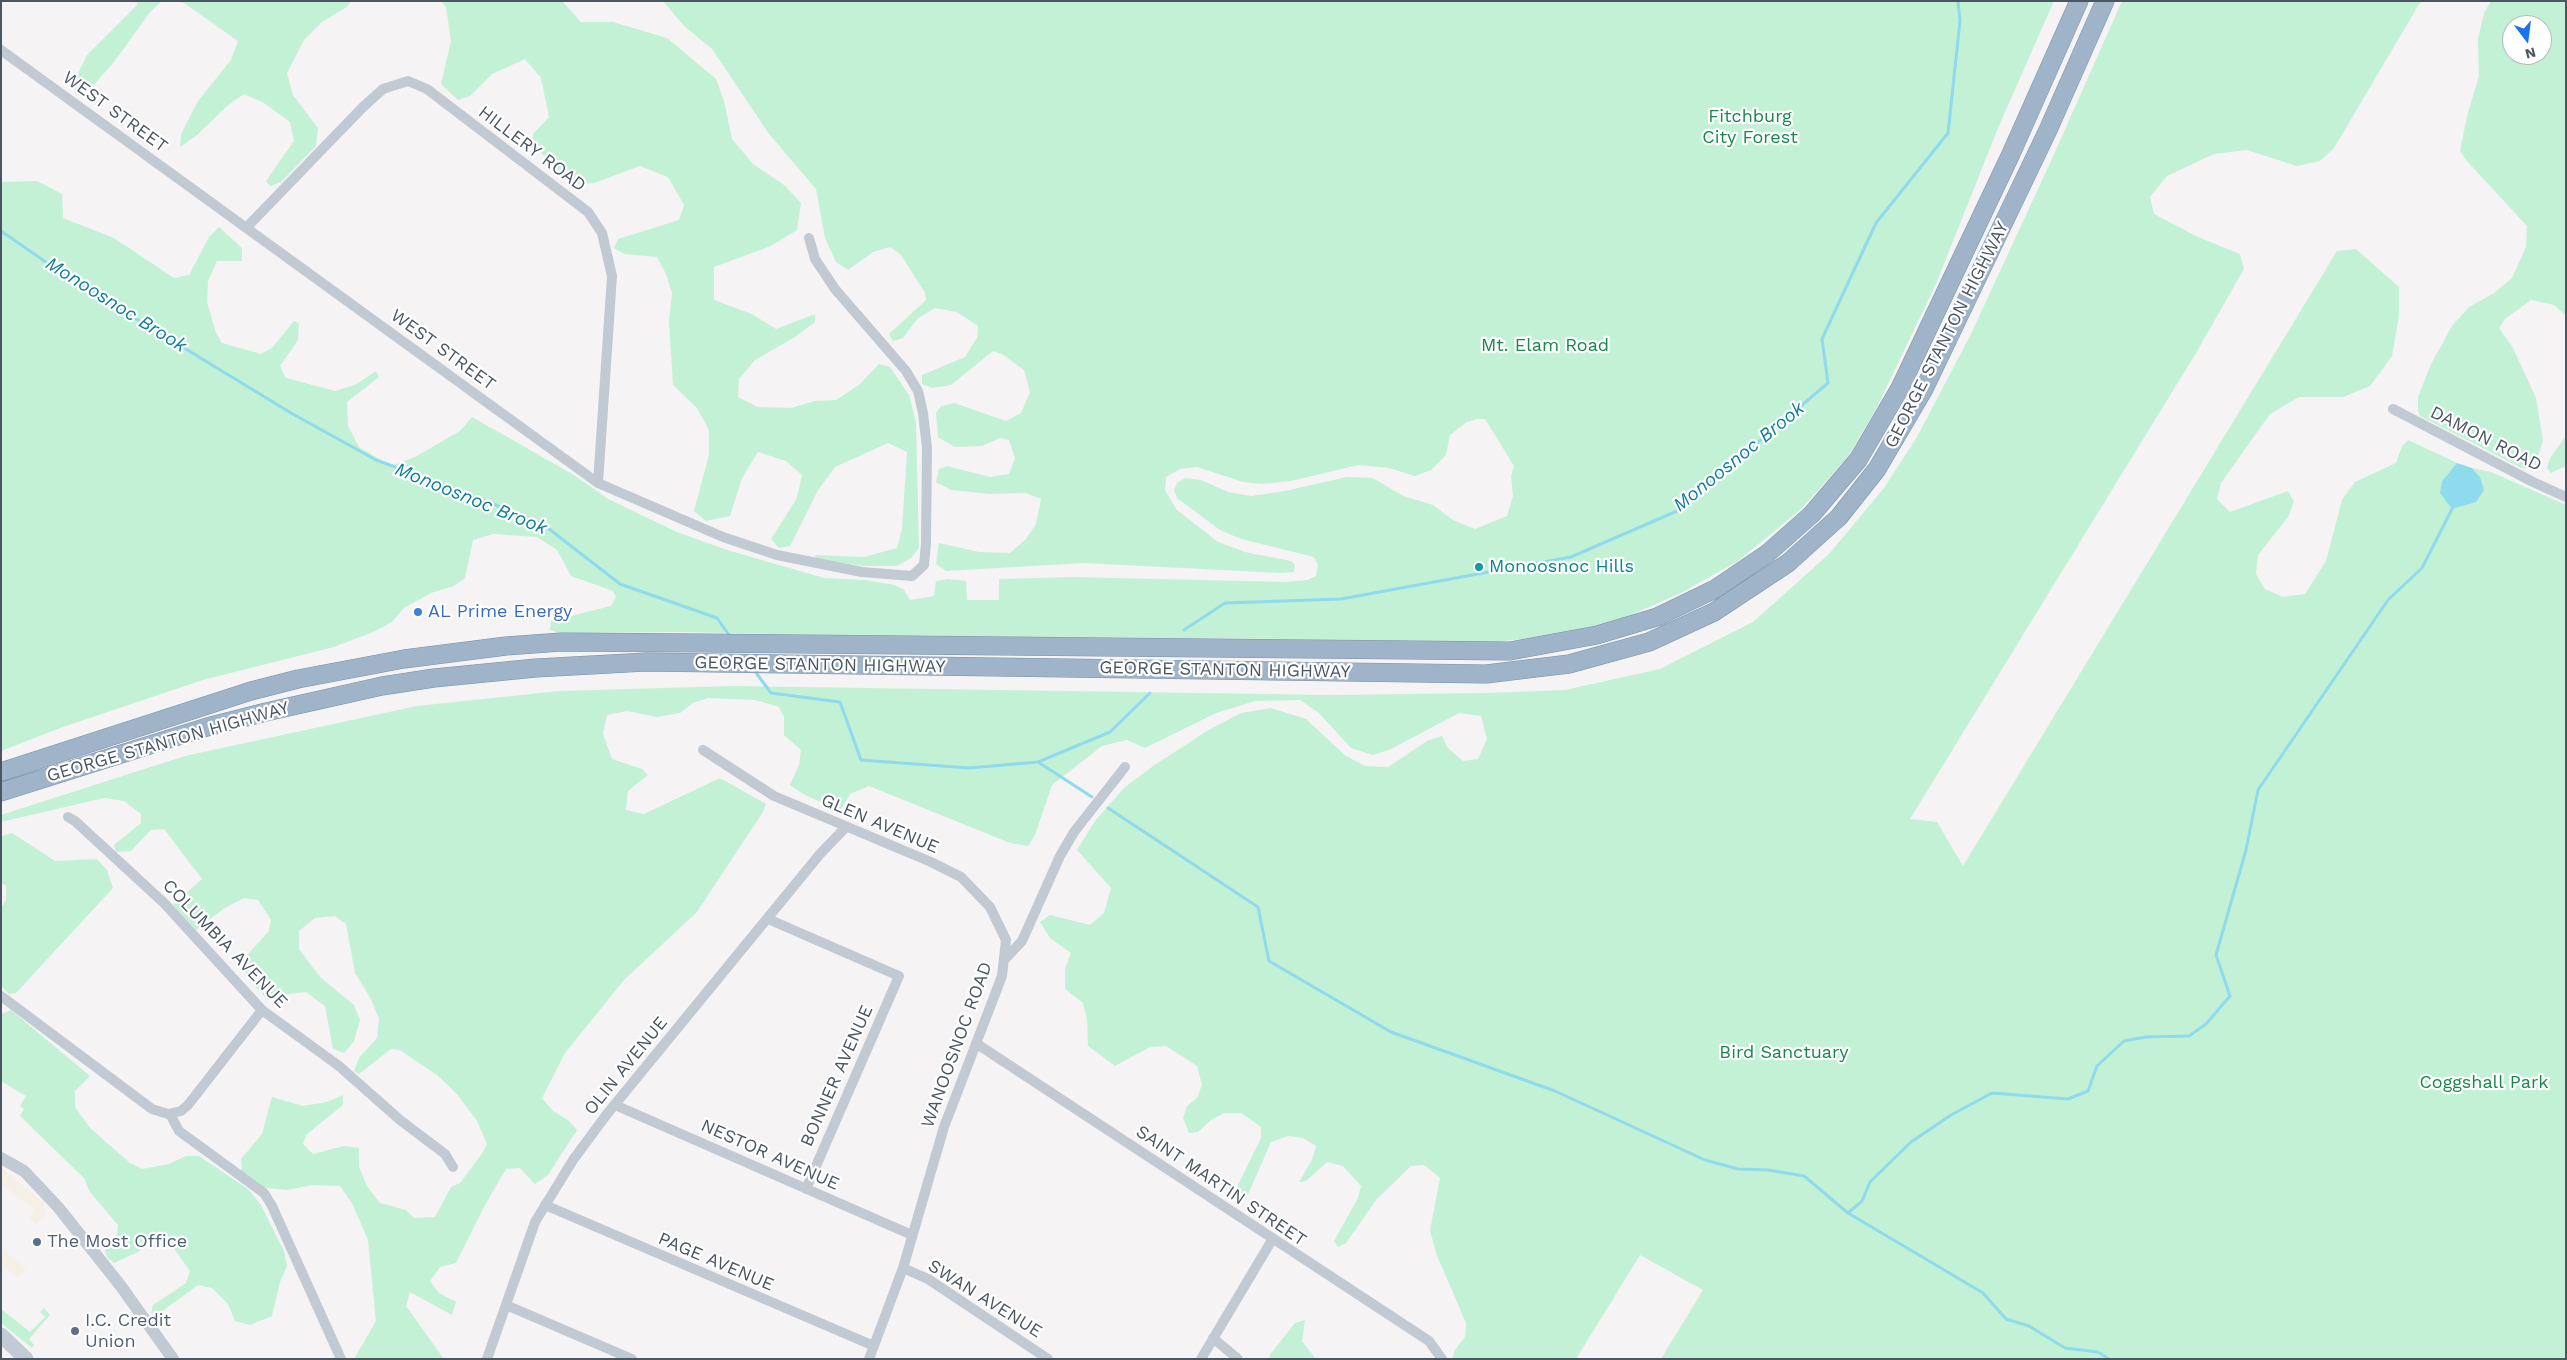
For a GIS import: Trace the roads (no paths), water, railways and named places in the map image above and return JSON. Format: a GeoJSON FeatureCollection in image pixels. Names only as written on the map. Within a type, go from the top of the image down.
{"type":"FeatureCollection","features":[{"type":"Feature","properties":{"kind":"highway","name":"GEORGE STANTON HIGHWAY"},"geometry":{"type":"LineString","coordinates":[[1,772],[250,691],[350,668],[453,652],[551,643],[1510,651],[1552,645],[1616,630],[1681,606],[1740,574],[1783,541],[1820,505],[1865,450],[1916,355],[2010,156],[2079,1]]}},
{"type":"Feature","properties":{"kind":"highway","name":"GEORGE STANTON HIGHWAY"},"geometry":{"type":"LineString","coordinates":[[1,793],[207,727],[382,686],[434,678],[592,664],[773,664],[1486,674],[1535,670],[1584,661],[1649,642],[1688,625],[1745,593],[1800,553],[1847,508],[1883,462],[1924,388],[2048,130],[2105,1]]}},
{"type":"Feature","properties":{"kind":"main road"},"geometry":{"type":"LineString","coordinates":[[1,1335],[26,1359]]}},
{"type":"Feature","properties":{"kind":"street","name":"WEST STREET"},"geometry":{"type":"LineString","coordinates":[[1,50],[598,483],[714,533],[776,555],[862,572],[912,576],[924,565],[926,544],[927,448],[923,412],[918,391],[906,371],[835,289],[815,260],[809,238]]}},
{"type":"Feature","properties":{"kind":"street","name":"HILLERY ROAD"},"geometry":{"type":"LineString","coordinates":[[247,228],[383,89],[408,81],[427,89],[588,212],[602,233],[612,276],[598,483]]}},
{"type":"Feature","properties":{"kind":"street","name":"DAMON ROAD"},"geometry":{"type":"LineString","coordinates":[[2393,409],[2566,497]]}},
{"type":"Feature","properties":{"kind":"street","name":"GLEN AVENUE"},"geometry":{"type":"LineString","coordinates":[[703,750],[774,796],[931,862],[966,882],[986,902],[997,919],[1006,940],[1005,960]]}},
{"type":"Feature","properties":{"kind":"street","name":"WANOOSNOC ROAD"},"geometry":{"type":"LineString","coordinates":[[869,1359],[903,1268],[944,1127],[1002,976],[1005,960],[1022,941],[1060,856],[1074,832],[1125,767]]}},
{"type":"Feature","properties":{"kind":"street","name":"COLUMBIA AVENUE"},"geometry":{"type":"LineString","coordinates":[[68,817],[164,903],[262,1010],[339,1066],[400,1120],[445,1154],[453,1167]]}},
{"type":"Feature","properties":{"kind":"street","name":"OLIN AVENUE"},"geometry":{"type":"LineString","coordinates":[[487,1359],[535,1222],[573,1160],[614,1105],[846,827]]}},
{"type":"Feature","properties":{"kind":"street","name":"BONNER AVENUE"},"geometry":{"type":"LineString","coordinates":[[768,919],[899,976],[806,1189]]}},
{"type":"Feature","properties":{"kind":"street"},"geometry":{"type":"LineString","coordinates":[[2,998],[152,1109],[170,1114],[181,1111],[188,1105],[262,1010]]}},
{"type":"Feature","properties":{"kind":"street","name":"SAINT MARTIN STREET"},"geometry":{"type":"LineString","coordinates":[[977,1044],[1272,1240],[1429,1341],[1442,1359]]}},
{"type":"Feature","properties":{"kind":"street","name":"NESTOR AVENUE"},"geometry":{"type":"LineString","coordinates":[[614,1105],[912,1235]]}},
{"type":"Feature","properties":{"kind":"street"},"geometry":{"type":"LineString","coordinates":[[170,1114],[179,1130],[264,1193],[272,1206],[341,1359]]}},
{"type":"Feature","properties":{"kind":"street"},"geometry":{"type":"LineString","coordinates":[[1,1158],[24,1171],[58,1207],[120,1285],[173,1359]]}},
{"type":"Feature","properties":{"kind":"street","name":"PAGE AVENUE"},"geometry":{"type":"LineString","coordinates":[[545,1205],[874,1346]]}},
{"type":"Feature","properties":{"kind":"street"},"geometry":{"type":"LineString","coordinates":[[1201,1359],[1272,1240]]}},
{"type":"Feature","properties":{"kind":"street","name":"SWAN AVENUE"},"geometry":{"type":"LineString","coordinates":[[903,1268],[936,1284],[1048,1359]]}},
{"type":"Feature","properties":{"kind":"street"},"geometry":{"type":"LineString","coordinates":[[506,1305],[632,1359]]}},
{"type":"Feature","properties":{"kind":"street"},"geometry":{"type":"LineString","coordinates":[[1213,1338],[1238,1359]]}},
{"type":"Feature","properties":{"kind":"water"},"geometry":{"type":"Polygon","coordinates":[[[2457,463],[2472,468],[2480,477],[2484,490],[2476,502],[2452,509],[2440,493],[2442,481],[2457,463]]]}},
{"type":"Feature","properties":{"kind":"waterway","name":"Monoosnoc Brook"},"geometry":{"type":"LineString","coordinates":[[1184,630],[1225,603],[1341,599],[1571,557],[1677,511],[1828,383],[1822,339],[1876,223],[1948,133],[1960,21],[1958,1]]}},
{"type":"Feature","properties":{"kind":"waterway","name":"Monoosnoc Brook"},"geometry":{"type":"LineString","coordinates":[[1,231],[69,278],[291,413],[376,460],[464,492],[544,525],[620,584],[717,618],[731,638]]}},
{"type":"Feature","properties":{"kind":"waterway"},"geometry":{"type":"LineString","coordinates":[[1848,1213],[1862,1201],[1870,1182],[1911,1142],[1951,1115],[1992,1093],[2068,1099],[2088,1091],[2097,1066],[2124,1041],[2146,1037],[2189,1036],[2206,1024],[2230,996],[2216,955],[2246,850],[2258,790],[2388,600],[2422,568],[2454,505]]}},
{"type":"Feature","properties":{"kind":"waterway","name":"Monoosnoc Brook"},"geometry":{"type":"LineString","coordinates":[[754,670],[771,693],[840,702],[861,760],[969,768],[1038,762],[1110,732],[1150,693]]}},
{"type":"Feature","properties":{"kind":"waterway"},"geometry":{"type":"LineString","coordinates":[[1038,762],[1092,797]]}},
{"type":"Feature","properties":{"kind":"waterway"},"geometry":{"type":"LineString","coordinates":[[1108,808],[1258,907],[1269,961],[1391,1032],[1555,1091],[1705,1160],[1738,1169],[1768,1170],[1804,1176],[1848,1213],[1983,1293],[2006,1319],[2029,1326],[2065,1348],[2098,1352],[2109,1359]]}},
{"type":"Feature","properties":{"kind":"place","name":"Monoosnoc Hills"},"geometry":{"type":"Point","coordinates":[1479,567]}},
{"type":"Feature","properties":{"kind":"place","name":"AL Prime Energy"},"geometry":{"type":"Point","coordinates":[418,612]}},
{"type":"Feature","properties":{"kind":"place","name":"The Most Office"},"geometry":{"type":"Point","coordinates":[37,1242]}},
{"type":"Feature","properties":{"kind":"place","name":"I.C. Credit Union"},"geometry":{"type":"Point","coordinates":[75,1331]}},
{"type":"Feature","properties":{"kind":"park label","name":"Fitchburg City Forest"},"geometry":{"type":"Point","coordinates":[1750,127]}},
{"type":"Feature","properties":{"kind":"park label","name":"Mt. Elam Road"},"geometry":{"type":"Point","coordinates":[1545,346]}},
{"type":"Feature","properties":{"kind":"park label","name":"Bird Sanctuary"},"geometry":{"type":"Point","coordinates":[1784,1053]}},
{"type":"Feature","properties":{"kind":"park label","name":"Coggshall Park"},"geometry":{"type":"Point","coordinates":[2484,1083]}}]}
